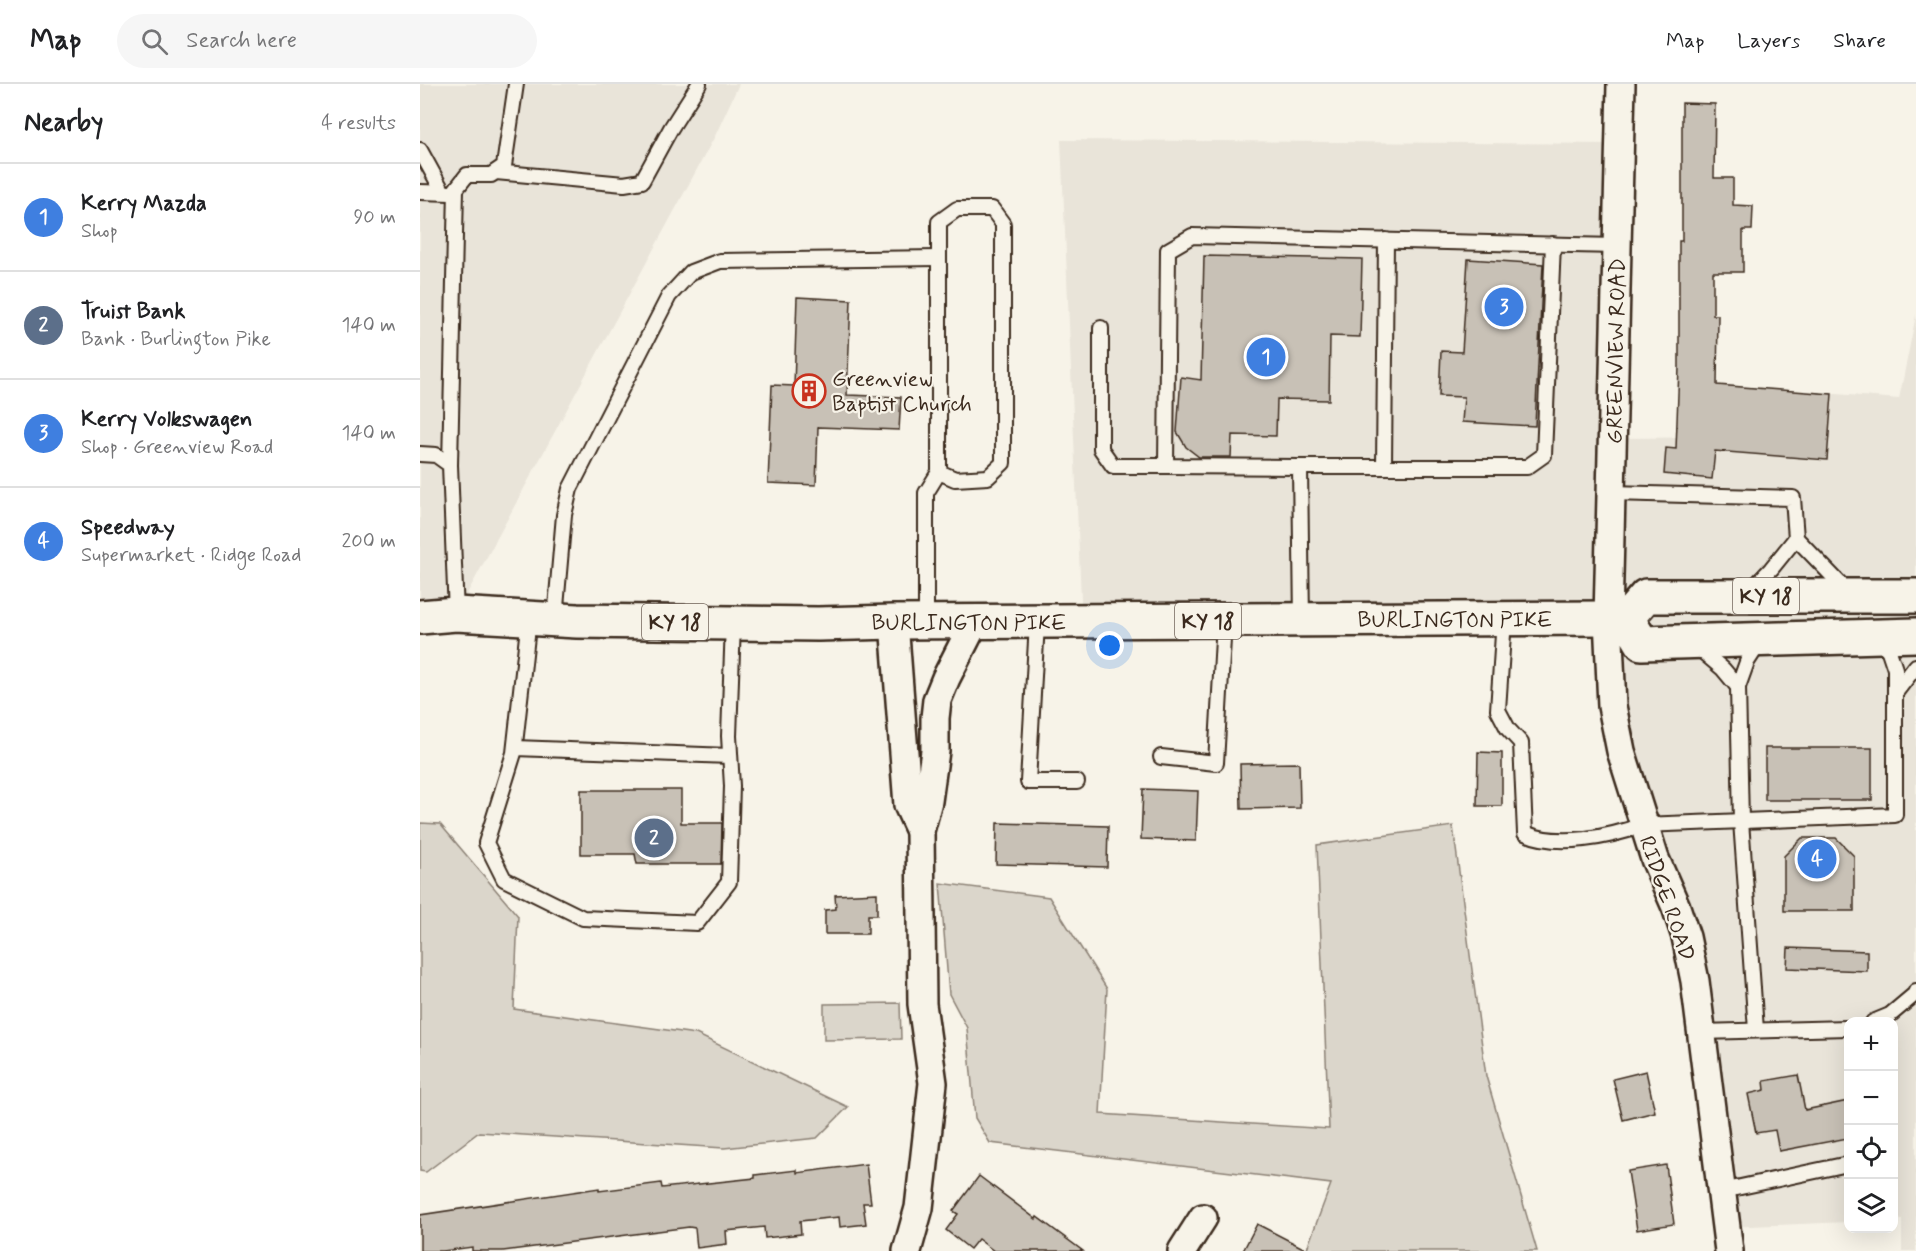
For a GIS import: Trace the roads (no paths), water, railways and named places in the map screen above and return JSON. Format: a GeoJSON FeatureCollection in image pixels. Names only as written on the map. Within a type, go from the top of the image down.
{"type":"FeatureCollection","features":[{"type":"Feature","properties":{"kind":"main road","name":"KY 18"},"geometry":{"type":"LineString","coordinates":[[1916,596],[1646,596],[1617,618],[1642,643],[1916,635]]}},
{"type":"Feature","properties":{"kind":"main road","name":"BURLINGTON PIKE"},"geometry":{"type":"LineString","coordinates":[[420,604],[456,614]]}},
{"type":"Feature","properties":{"kind":"main road","name":"BURLINGTON PIKE"},"geometry":{"type":"LineString","coordinates":[[420,617],[456,614],[542,619],[818,624],[1617,618]]}},
{"type":"Feature","properties":{"kind":"street","name":"GREENVIEW ROAD"},"geometry":{"type":"LineString","coordinates":[[1617,618],[1612,494],[1621,84]]}},
{"type":"Feature","properties":{"kind":"street","name":"RIDGE ROAD"},"geometry":{"type":"LineString","coordinates":[[1617,618],[1612,706],[1621,751],[1643,825],[1686,937],[1701,1032],[1729,1251]]}},
{"type":"Feature","properties":{"kind":"street"},"geometry":{"type":"LineString","coordinates":[[894,622],[908,805],[921,831]]}},
{"type":"Feature","properties":{"kind":"street"},"geometry":{"type":"LineString","coordinates":[[907,1251],[919,1208],[933,1083],[921,1004],[921,831],[935,751],[935,718],[938,700],[946,678],[974,623]]}},
{"type":"Feature","properties":{"kind":"street"},"geometry":{"type":"LineString","coordinates":[[1182,1251],[1203,1218]]}},
{"type":"Feature","properties":{"kind":"lane"},"geometry":{"type":"LineString","coordinates":[[420,192],[450,193],[467,175],[491,175],[504,166],[516,84]]}},
{"type":"Feature","properties":{"kind":"lane"},"geometry":{"type":"LineString","coordinates":[[496,172],[624,184],[642,181],[671,128],[699,84]]}},
{"type":"Feature","properties":{"kind":"lane"},"geometry":{"type":"LineString","coordinates":[[420,150],[450,193],[450,465],[456,614]]}},
{"type":"Feature","properties":{"kind":"lane"},"geometry":{"type":"LineString","coordinates":[[926,623],[926,493],[939,472],[939,222],[957,209],[992,208],[1003,224],[1003,463],[988,477],[955,479],[939,472]]}},
{"type":"Feature","properties":{"kind":"lane"},"geometry":{"type":"LineString","coordinates":[[1166,466],[1168,250],[1192,236],[1617,246]]}},
{"type":"Feature","properties":{"kind":"lane"},"geometry":{"type":"LineString","coordinates":[[1384,467],[1386,240]]}},
{"type":"Feature","properties":{"kind":"lane"},"geometry":{"type":"LineString","coordinates":[[1101,328],[1101,449],[1113,466],[1527,467],[1544,455],[1553,244]]}},
{"type":"Feature","properties":{"kind":"lane"},"geometry":{"type":"LineString","coordinates":[[733,623],[729,736],[732,786],[729,882],[697,923],[583,918],[504,879],[486,843],[515,748],[570,489],[669,296],[691,272],[720,261],[938,258]]}},
{"type":"Feature","properties":{"kind":"lane"},"geometry":{"type":"LineString","coordinates":[[420,454],[436,455],[450,465]]}},
{"type":"Feature","properties":{"kind":"lane"},"geometry":{"type":"LineString","coordinates":[[1300,466],[1302,620]]}},
{"type":"Feature","properties":{"kind":"lane"},"geometry":{"type":"LineString","coordinates":[[1612,494],[1793,498],[1796,538],[1852,596]]}},
{"type":"Feature","properties":{"kind":"lane"},"geometry":{"type":"LineString","coordinates":[[1745,596],[1772,569],[1796,538]]}},
{"type":"Feature","properties":{"kind":"lane"},"geometry":{"type":"LineString","coordinates":[[1504,619],[1498,710],[1509,729],[1521,743],[1525,833],[1540,839],[1574,839],[1620,834],[1643,825],[1895,815],[1895,669],[1889,651],[1879,635]]}},
{"type":"Feature","properties":{"kind":"lane"},"geometry":{"type":"LineString","coordinates":[[1161,757],[1216,763],[1224,621]]}},
{"type":"Feature","properties":{"kind":"lane"},"geometry":{"type":"LineString","coordinates":[[1036,622],[1028,782],[1077,782]]}},
{"type":"Feature","properties":{"kind":"lane"},"geometry":{"type":"LineString","coordinates":[[1756,1030],[1741,821],[1738,687],[1747,662],[1762,639]]}},
{"type":"Feature","properties":{"kind":"lane"},"geometry":{"type":"LineString","coordinates":[[1688,641],[1708,655],[1738,687]]}},
{"type":"Feature","properties":{"kind":"lane"},"geometry":{"type":"LineString","coordinates":[[1896,692],[1916,666]]}},
{"type":"Feature","properties":{"kind":"lane"},"geometry":{"type":"LineString","coordinates":[[515,748],[730,756]]}},
{"type":"Feature","properties":{"kind":"lane"},"geometry":{"type":"LineString","coordinates":[[1885,1017],[1916,991]]}},
{"type":"Feature","properties":{"kind":"lane"},"geometry":{"type":"LineString","coordinates":[[1701,1032],[1844,1028]]}},
{"type":"Feature","properties":{"kind":"lane"},"geometry":{"type":"LineString","coordinates":[[1722,1191],[1844,1165]]}},
{"type":"Feature","properties":{"kind":"place","name":"Kerry Volkswagen"},"geometry":{"type":"Point","coordinates":[1504,307]}},
{"type":"Feature","properties":{"kind":"place","name":"Kerry Mazda"},"geometry":{"type":"Point","coordinates":[1266,357]}},
{"type":"Feature","properties":{"kind":"place","name":"Greenview Baptist Church"},"geometry":{"type":"Point","coordinates":[809,391]}},
{"type":"Feature","properties":{"kind":"place","name":"Truist Bank"},"geometry":{"type":"Point","coordinates":[654,838]}},
{"type":"Feature","properties":{"kind":"place","name":"Speedway"},"geometry":{"type":"Point","coordinates":[1817,859]}}]}
